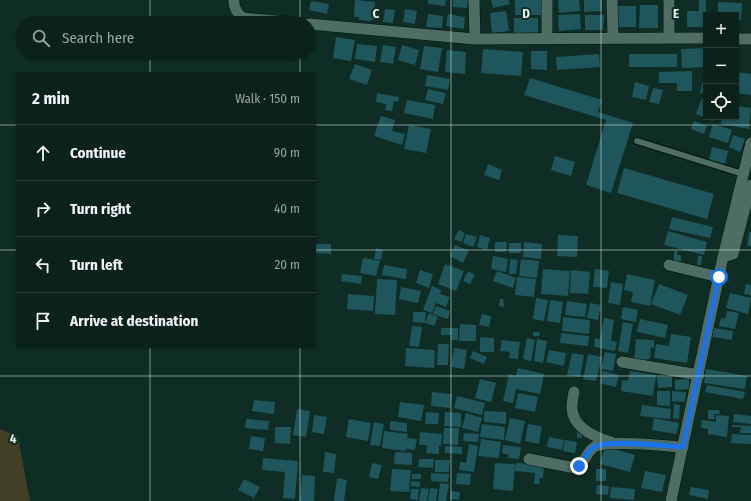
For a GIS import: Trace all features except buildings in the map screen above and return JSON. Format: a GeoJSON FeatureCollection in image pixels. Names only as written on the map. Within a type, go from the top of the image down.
{"type":"FeatureCollection","features":[{"type":"Feature","properties":{"kind":"street"},"geometry":{"type":"LineString","coordinates":[[234,0],[238,14],[240,16]]}},
{"type":"Feature","properties":{"kind":"street"},"geometry":{"type":"LineString","coordinates":[[474,0],[475,39]]}},
{"type":"Feature","properties":{"kind":"street"},"geometry":{"type":"LineString","coordinates":[[547,0],[547,38]]}},
{"type":"Feature","properties":{"kind":"street"},"geometry":{"type":"LineString","coordinates":[[612,0],[613,38]]}},
{"type":"Feature","properties":{"kind":"street"},"geometry":{"type":"LineString","coordinates":[[669,0],[669,38]]}},
{"type":"Feature","properties":{"kind":"street"},"geometry":{"type":"LineString","coordinates":[[316,25],[475,39],[703,38]]}},
{"type":"Feature","properties":{"kind":"street"},"geometry":{"type":"LineString","coordinates":[[739,39],[751,39]]}},
{"type":"Feature","properties":{"kind":"street"},"geometry":{"type":"LineString","coordinates":[[671,501],[723,257],[743,174],[749,160],[751,143]]}},
{"type":"Feature","properties":{"kind":"street"},"geometry":{"type":"LineString","coordinates":[[723,257],[733,254],[751,185]]}},
{"type":"Feature","properties":{"kind":"street"},"geometry":{"type":"LineString","coordinates":[[669,265],[719,277]]}},
{"type":"Feature","properties":{"kind":"street"},"geometry":{"type":"LineString","coordinates":[[622,362],[699,375]]}},
{"type":"Feature","properties":{"kind":"street"},"geometry":{"type":"LineString","coordinates":[[574,392],[572,410],[573,416],[578,425],[600,439],[616,444]]}},
{"type":"Feature","properties":{"kind":"street"},"geometry":{"type":"LineString","coordinates":[[529,459],[575,468],[579,466],[589,451],[595,446],[616,444],[683,447]]}},
{"type":"Feature","properties":{"kind":"lane"},"geometry":{"type":"LineString","coordinates":[[637,141],[743,174]]}},
{"type":"Feature","properties":{"kind":"shaded area"},"geometry":{"type":"Polygon","coordinates":[[[0,429],[18,437],[30,501],[0,501],[0,429]]]}},
{"type":"Feature","properties":{"kind":"route"},"geometry":{"type":"LineString","coordinates":[[579,466],[589,451],[595,446],[602,444],[683,447],[719,277]]}}]}
